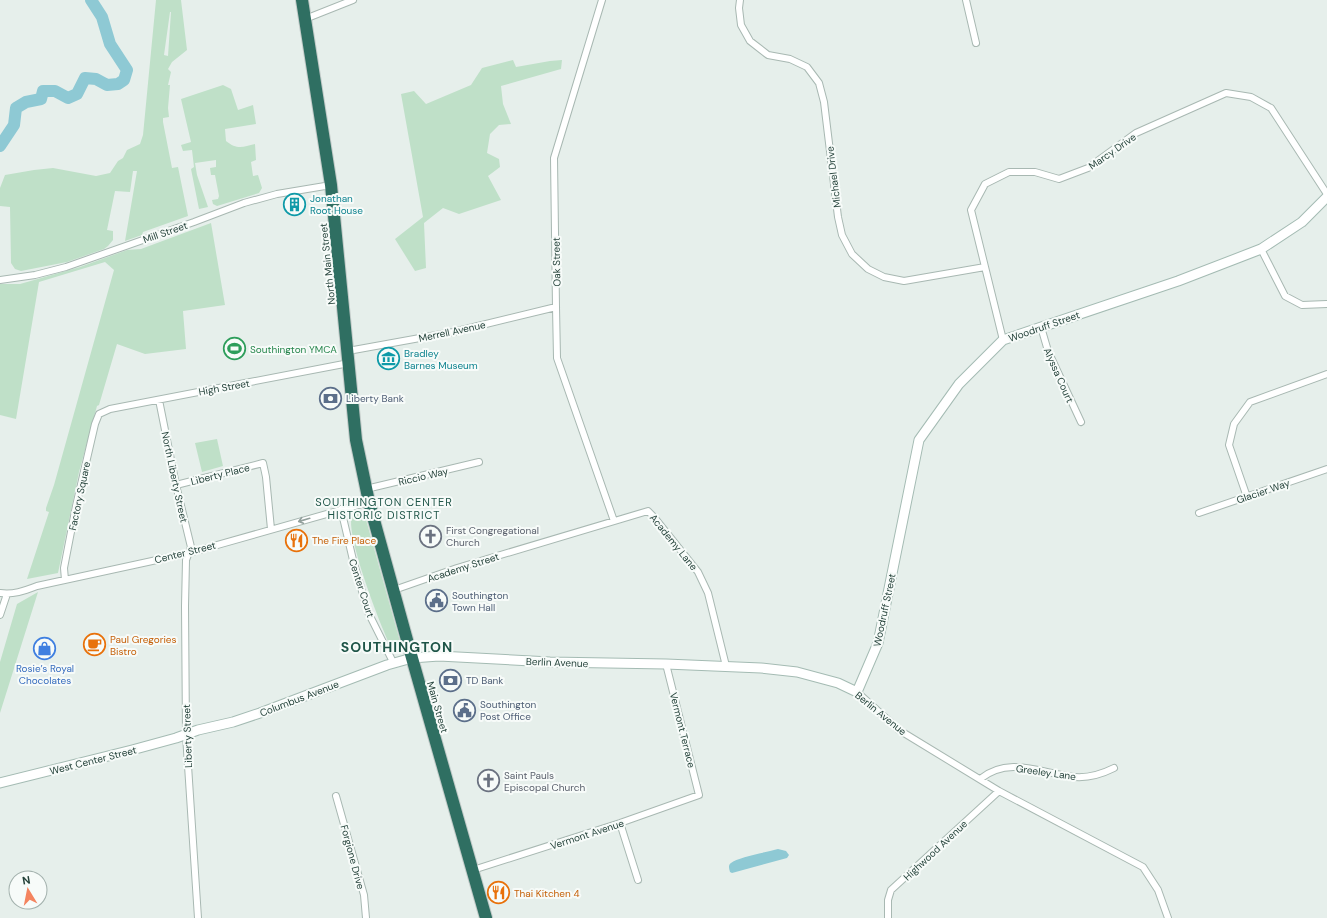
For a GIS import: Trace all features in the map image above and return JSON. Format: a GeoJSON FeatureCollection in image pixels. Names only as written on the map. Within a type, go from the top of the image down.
{"type":"FeatureCollection","features":[{"type":"Feature","properties":{"kind":"highway","name":"North Main Street"},"geometry":{"type":"LineString","coordinates":[[302,0],[331,185],[356,440],[369,502]]}},
{"type":"Feature","properties":{"kind":"highway","name":"Main Street"},"geometry":{"type":"LineString","coordinates":[[369,502],[486,918]]}},
{"type":"Feature","properties":{"kind":"street"},"geometry":{"type":"LineString","coordinates":[[305,19],[353,0]]}},
{"type":"Feature","properties":{"kind":"street","name":"Oak Street"},"geometry":{"type":"LineString","coordinates":[[602,0],[554,158],[557,358],[614,521]]}},
{"type":"Feature","properties":{"kind":"street","name":"Michael Drive"},"geometry":{"type":"LineString","coordinates":[[740,0],[739,8],[741,25],[750,41],[768,55],[790,59],[807,66],[819,83],[824,102],[838,217],[842,236],[852,254],[868,269],[884,278],[904,281],[985,268]]}},
{"type":"Feature","properties":{"kind":"street"},"geometry":{"type":"LineString","coordinates":[[966,0],[976,42]]}},
{"type":"Feature","properties":{"kind":"street","name":"Marcy Drive"},"geometry":{"type":"LineString","coordinates":[[1003,340],[971,210],[985,184],[1009,172],[1035,172],[1059,179],[1088,168],[1136,134],[1226,93],[1251,96],[1271,108],[1327,194]]}},
{"type":"Feature","properties":{"kind":"street","name":"Mill Street"},"geometry":{"type":"LineString","coordinates":[[0,280],[35,275],[66,267],[244,203],[277,194],[331,185]]}},
{"type":"Feature","properties":{"kind":"street","name":"Woodruff Street"},"geometry":{"type":"LineString","coordinates":[[857,692],[878,643],[919,440],[959,384],[1003,340],[1178,281],[1261,248],[1302,222],[1327,197]]}},
{"type":"Feature","properties":{"kind":"street"},"geometry":{"type":"LineString","coordinates":[[1261,248],[1285,296],[1302,306],[1327,304]]}},
{"type":"Feature","properties":{"kind":"street","name":"Merrell Avenue"},"geometry":{"type":"LineString","coordinates":[[348,351],[453,332],[556,306]]}},
{"type":"Feature","properties":{"kind":"street","name":"Alyssa Court"},"geometry":{"type":"LineString","coordinates":[[1042,327],[1048,352],[1081,422]]}},
{"type":"Feature","properties":{"kind":"street","name":"High Street"},"geometry":{"type":"LineString","coordinates":[[99,414],[110,409],[159,400],[172,396],[349,363]]}},
{"type":"Feature","properties":{"kind":"street"},"geometry":{"type":"LineString","coordinates":[[1247,497],[1229,445],[1234,424],[1250,402],[1327,374]]}},
{"type":"Feature","properties":{"kind":"street","name":"North Liberty Street"},"geometry":{"type":"LineString","coordinates":[[159,400],[176,485],[191,547],[189,553]]}},
{"type":"Feature","properties":{"kind":"street","name":"Factory Square"},"geometry":{"type":"LineString","coordinates":[[65,580],[64,568],[76,506],[95,424],[99,414]]}},
{"type":"Feature","properties":{"kind":"street","name":"Riccio Way"},"geometry":{"type":"LineString","coordinates":[[366,489],[479,462]]}},
{"type":"Feature","properties":{"kind":"street","name":"Liberty Place"},"geometry":{"type":"LineString","coordinates":[[176,485],[263,463],[266,477],[271,529]]}},
{"type":"Feature","properties":{"kind":"street","name":"Glacier Way"},"geometry":{"type":"LineString","coordinates":[[1199,513],[1327,469]]}},
{"type":"Feature","properties":{"kind":"street","name":"Center Street"},"geometry":{"type":"LineString","coordinates":[[0,593],[7,594],[189,553],[369,502]]}},
{"type":"Feature","properties":{"kind":"street","name":"Center Court"},"geometry":{"type":"LineString","coordinates":[[341,509],[352,560],[368,612],[393,662]]}},
{"type":"Feature","properties":{"kind":"street","name":"Academy Street"},"geometry":{"type":"LineString","coordinates":[[394,590],[457,568],[648,511]]}},
{"type":"Feature","properties":{"kind":"street","name":"Academy Lane"},"geometry":{"type":"LineString","coordinates":[[648,511],[698,572],[708,592],[726,666]]}},
{"type":"Feature","properties":{"kind":"street","name":"Liberty Street"},"geometry":{"type":"LineString","coordinates":[[189,553],[186,560],[185,606],[186,735],[198,918]]}},
{"type":"Feature","properties":{"kind":"street"},"geometry":{"type":"LineString","coordinates":[[0,615],[7,594]]}},
{"type":"Feature","properties":{"kind":"street","name":"Berlin Avenue"},"geometry":{"type":"LineString","coordinates":[[412,658],[439,656],[550,662],[726,666],[797,672],[838,683],[857,692],[899,730],[999,791],[1143,867],[1158,890],[1168,918]]}},
{"type":"Feature","properties":{"kind":"street","name":"Columbus Avenue"},"geometry":{"type":"LineString","coordinates":[[186,735],[198,730],[233,722],[260,713],[393,662],[412,658]]}},
{"type":"Feature","properties":{"kind":"street","name":"Vermont Terrace"},"geometry":{"type":"LineString","coordinates":[[666,664],[699,795]]}},
{"type":"Feature","properties":{"kind":"street","name":"West Center Street"},"geometry":{"type":"LineString","coordinates":[[0,783],[186,735]]}},
{"type":"Feature","properties":{"kind":"street","name":"Greeley Lane"},"geometry":{"type":"LineString","coordinates":[[980,779],[997,769],[1015,767],[1076,777],[1102,775],[1114,768]]}},
{"type":"Feature","properties":{"kind":"street","name":"Highwood Avenue"},"geometry":{"type":"LineString","coordinates":[[888,918],[888,900],[891,890],[999,791]]}},
{"type":"Feature","properties":{"kind":"street","name":"Vermont Avenue"},"geometry":{"type":"LineString","coordinates":[[473,870],[620,823],[699,795]]}},
{"type":"Feature","properties":{"kind":"street","name":"Forgione Drive"},"geometry":{"type":"LineString","coordinates":[[336,796],[364,895],[366,918]]}},
{"type":"Feature","properties":{"kind":"street"},"geometry":{"type":"LineString","coordinates":[[620,823],[638,880]]}},
{"type":"Feature","properties":{"kind":"green space"},"geometry":{"type":"Polygon","coordinates":[[[156,0],[181,0],[187,50],[172,62],[168,69],[171,72],[168,85],[170,85],[168,108],[169,117],[163,118],[163,122],[172,168],[178,167],[188,216],[143,232],[142,235],[125,241],[137,171],[133,171],[130,192],[115,191],[107,230],[113,231],[113,240],[108,246],[104,249],[67,262],[21,271],[15,269],[11,263],[10,207],[0,206],[0,188],[5,175],[53,168],[96,176],[110,173],[118,161],[123,158],[127,150],[140,144],[143,135],[156,0]],[[171,12],[164,55],[168,56],[171,12]]]}},
{"type":"Feature","properties":{"kind":"green space"},"geometry":{"type":"Polygon","coordinates":[[[513,60],[516,67],[562,60],[561,69],[501,86],[503,104],[511,124],[499,125],[490,134],[487,153],[499,159],[500,167],[488,176],[501,200],[459,214],[443,208],[424,223],[426,268],[415,271],[395,239],[423,217],[401,94],[414,91],[426,104],[471,85],[482,68],[513,60]]]}},
{"type":"Feature","properties":{"kind":"green space"},"geometry":{"type":"Polygon","coordinates":[[[223,85],[231,89],[238,110],[253,105],[256,124],[225,129],[226,141],[237,147],[255,144],[256,160],[251,162],[253,176],[258,175],[262,188],[259,193],[217,206],[213,204],[212,200],[218,199],[219,196],[215,175],[211,175],[210,168],[216,167],[216,160],[195,163],[197,175],[208,207],[199,209],[191,169],[194,167],[192,150],[183,151],[181,145],[191,142],[181,99],[223,85]]]}},
{"type":"Feature","properties":{"kind":"green space"},"geometry":{"type":"Polygon","coordinates":[[[211,223],[225,305],[183,311],[186,349],[145,354],[117,344],[99,405],[97,406],[79,472],[58,573],[27,579],[49,512],[46,511],[46,508],[54,485],[114,270],[105,262],[39,282],[16,419],[0,415],[0,284],[20,284],[80,267],[127,250],[141,249],[211,223]]]}},
{"type":"Feature","properties":{"kind":"green space"},"geometry":{"type":"Polygon","coordinates":[[[217,439],[223,466],[202,472],[195,443],[217,439]]]}},
{"type":"Feature","properties":{"kind":"green space"},"geometry":{"type":"Polygon","coordinates":[[[360,512],[365,516],[401,645],[400,649],[394,650],[390,645],[364,578],[353,537],[351,523],[353,514],[360,512]]]}},
{"type":"Feature","properties":{"kind":"green space"},"geometry":{"type":"Polygon","coordinates":[[[38,592],[0,713],[0,662],[17,604],[38,592]]]}},
{"type":"Feature","properties":{"kind":"water"},"geometry":{"type":"Polygon","coordinates":[[[778,849],[786,851],[789,855],[787,858],[732,873],[730,872],[729,865],[735,861],[778,849]]]}},
{"type":"Feature","properties":{"kind":"waterway"},"geometry":{"type":"LineString","coordinates":[[0,146],[14,125],[16,108],[26,102],[41,99],[43,91],[55,91],[68,98],[77,94],[85,78],[96,79],[107,85],[118,84],[124,80],[127,70],[110,44],[102,17],[91,0]]}},
{"type":"Feature","properties":{"kind":"place","name":"Jonathan Root House"},"geometry":{"type":"Point","coordinates":[295,204]}},
{"type":"Feature","properties":{"kind":"place","name":"Southington YMCA"},"geometry":{"type":"Point","coordinates":[235,349]}},
{"type":"Feature","properties":{"kind":"place","name":"Bradley Barnes Museum"},"geometry":{"type":"Point","coordinates":[389,359]}},
{"type":"Feature","properties":{"kind":"place","name":"Liberty Bank"},"geometry":{"type":"Point","coordinates":[330,398]}},
{"type":"Feature","properties":{"kind":"place","name":"First Congregational Church"},"geometry":{"type":"Point","coordinates":[430,536]}},
{"type":"Feature","properties":{"kind":"place","name":"The Fire Place"},"geometry":{"type":"Point","coordinates":[297,540]}},
{"type":"Feature","properties":{"kind":"place","name":"Southington Town Hall"},"geometry":{"type":"Point","coordinates":[437,601]}},
{"type":"Feature","properties":{"kind":"place","name":"Paul Gregories Bistro"},"geometry":{"type":"Point","coordinates":[94,645]}},
{"type":"Feature","properties":{"kind":"place","name":"Rosie’s Royal Chocolates"},"geometry":{"type":"Point","coordinates":[45,648]}},
{"type":"Feature","properties":{"kind":"place","name":"TD Bank"},"geometry":{"type":"Point","coordinates":[451,680]}},
{"type":"Feature","properties":{"kind":"place","name":"Southington Post Office"},"geometry":{"type":"Point","coordinates":[464,710]}},
{"type":"Feature","properties":{"kind":"place","name":"Saint Pauls Episcopal Church"},"geometry":{"type":"Point","coordinates":[489,781]}},
{"type":"Feature","properties":{"kind":"place","name":"Thai Kitchen 4"},"geometry":{"type":"Point","coordinates":[499,893]}},
{"type":"Feature","properties":{"kind":"district","name":"SOUTHINGTON CENTER HISTORIC DISTRICT"},"geometry":{"type":"Point","coordinates":[384,508]}},
{"type":"Feature","properties":{"kind":"district","name":"SOUTHINGTON"},"geometry":{"type":"Point","coordinates":[397,647]}}]}
